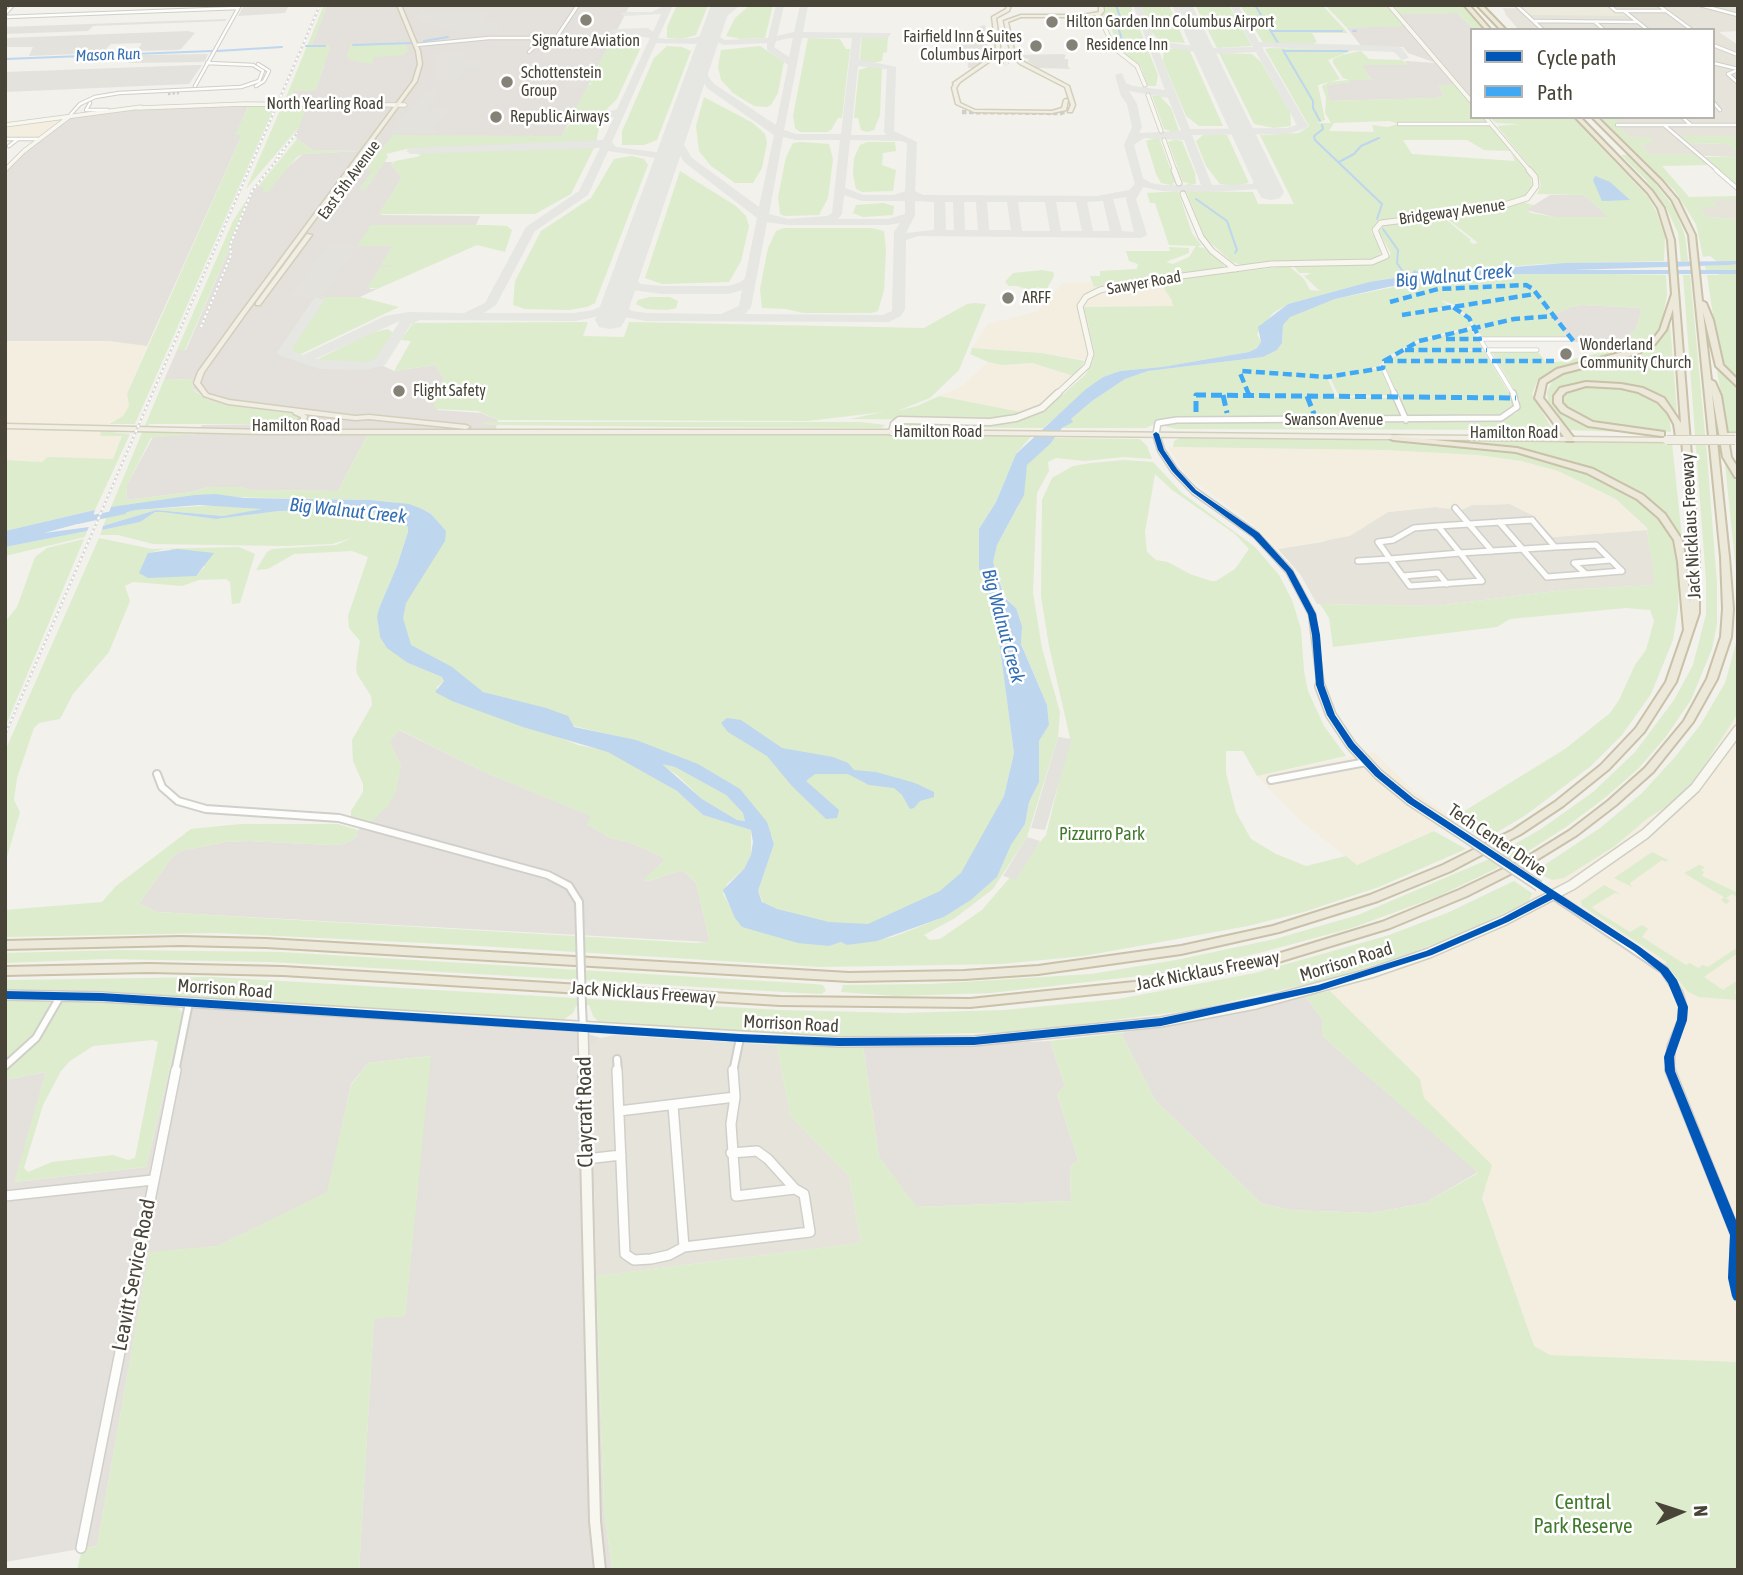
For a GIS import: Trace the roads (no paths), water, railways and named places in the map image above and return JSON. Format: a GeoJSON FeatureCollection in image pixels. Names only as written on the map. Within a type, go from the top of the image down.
{"type":"FeatureCollection","features":[{"type":"Feature","properties":{"kind":"highway"},"geometry":{"type":"LineString","coordinates":[[1466,5],[1487,28]]}},
{"type":"Feature","properties":{"kind":"highway"},"geometry":{"type":"LineString","coordinates":[[1479,5],[1503,28]]}},
{"type":"Feature","properties":{"kind":"highway"},"geometry":{"type":"LineString","coordinates":[[1488,5],[1504,28]]}},
{"type":"Feature","properties":{"kind":"highway","name":"Jack Nicklaus Freeway"},"geometry":{"type":"LineString","coordinates":[[5,945],[180,941],[266,943],[849,977],[964,975],[1038,970],[1181,950],[1275,929],[1374,898],[1447,868],[1517,831],[1559,804],[1605,767],[1640,730],[1671,682],[1694,614],[1690,496],[1676,293],[1668,224],[1650,192],[1579,119]]}},
{"type":"Feature","properties":{"kind":"highway","name":"Jack Nicklaus Freeway"},"geometry":{"type":"LineString","coordinates":[[5,971],[149,968],[271,970],[780,1001],[970,1003],[1059,995],[1189,977],[1275,959],[1385,925],[1463,893],[1526,862],[1573,833],[1649,770],[1688,722],[1712,678],[1726,637],[1728,609],[1725,557],[1692,235],[1675,201],[1596,119]]}},
{"type":"Feature","properties":{"kind":"highway"},"geometry":{"type":"LineString","coordinates":[[1568,436],[1539,398],[1544,382],[1560,371],[1634,352],[1653,343],[1663,330],[1676,293]]}},
{"type":"Feature","properties":{"kind":"highway"},"geometry":{"type":"LineString","coordinates":[[1698,293],[1710,320],[1720,366],[1738,385]]}},
{"type":"Feature","properties":{"kind":"highway"},"geometry":{"type":"LineString","coordinates":[[1707,373],[1717,396],[1727,457],[1738,475]]}},
{"type":"Feature","properties":{"kind":"highway"},"geometry":{"type":"LineString","coordinates":[[1664,437],[1583,421],[1564,410],[1558,403],[1558,396],[1573,386],[1602,383],[1640,390],[1661,400],[1678,424],[1690,496]]}},
{"type":"Feature","properties":{"kind":"highway"},"geometry":{"type":"LineString","coordinates":[[1393,438],[1517,450],[1590,471],[1640,497],[1662,516],[1678,540],[1688,632]]}},
{"type":"Feature","properties":{"kind":"highway"},"geometry":{"type":"LineString","coordinates":[[1726,637],[1738,608]]}},
{"type":"Feature","properties":{"kind":"main road","name":"East 5th Avenue"},"geometry":{"type":"LineString","coordinates":[[356,422],[221,401],[200,389],[198,377],[224,340],[258,303],[402,105],[418,74],[420,58],[418,45],[401,5]]}},
{"type":"Feature","properties":{"kind":"main road"},"geometry":{"type":"LineString","coordinates":[[1009,5],[1008,10],[994,17],[998,51],[996,58],[1011,60],[1013,55]]}},
{"type":"Feature","properties":{"kind":"main road"},"geometry":{"type":"LineString","coordinates":[[1101,5],[1101,13],[1096,18],[1103,24]]}},
{"type":"Feature","properties":{"kind":"main road"},"geometry":{"type":"LineString","coordinates":[[1070,111],[1073,105],[1069,89],[1013,55],[1006,21],[1012,18],[1101,13]]}},
{"type":"Feature","properties":{"kind":"main road"},"geometry":{"type":"LineString","coordinates":[[1071,16],[1103,24]]}},
{"type":"Feature","properties":{"kind":"main road"},"geometry":{"type":"LineString","coordinates":[[1006,64],[1008,34]]}},
{"type":"Feature","properties":{"kind":"main road"},"geometry":{"type":"LineString","coordinates":[[982,67],[998,51]]}},
{"type":"Feature","properties":{"kind":"main road"},"geometry":{"type":"LineString","coordinates":[[957,110],[951,106],[950,90],[958,80],[982,67],[1003,62],[1028,66]]}},
{"type":"Feature","properties":{"kind":"main road"},"geometry":{"type":"LineString","coordinates":[[958,80],[954,88],[961,107],[971,110],[1030,113],[1060,111],[1066,106],[1065,90],[1052,77]]}},
{"type":"Feature","properties":{"kind":"main road"},"geometry":{"type":"LineString","coordinates":[[270,426],[292,425],[305,419],[285,409]]}},
{"type":"Feature","properties":{"kind":"main road"},"geometry":{"type":"LineString","coordinates":[[350,432],[356,422]]}},
{"type":"Feature","properties":{"kind":"main road","name":"Hamilton Road"},"geometry":{"type":"LineString","coordinates":[[5,424],[270,426],[356,422],[586,430]]}},
{"type":"Feature","properties":{"kind":"main road","name":"Hamilton Road"},"geometry":{"type":"LineString","coordinates":[[5,424],[350,432],[586,430],[1393,438],[1568,436]]}},
{"type":"Feature","properties":{"kind":"main road","name":"Hamilton Road"},"geometry":{"type":"LineString","coordinates":[[1290,435],[1301,432],[1735,438]]}},
{"type":"Feature","properties":{"kind":"street"},"geometry":{"type":"LineString","coordinates":[[5,15],[13,5]]}},
{"type":"Feature","properties":{"kind":"street"},"geometry":{"type":"LineString","coordinates":[[530,52],[534,47],[556,38],[578,5]]}},
{"type":"Feature","properties":{"kind":"street"},"geometry":{"type":"LineString","coordinates":[[1389,5],[1470,100]]}},
{"type":"Feature","properties":{"kind":"street"},"geometry":{"type":"LineString","coordinates":[[1516,5],[1541,28]]}},
{"type":"Feature","properties":{"kind":"street"},"geometry":{"type":"LineString","coordinates":[[1609,5],[1616,11],[1667,11]]}},
{"type":"Feature","properties":{"kind":"street"},"geometry":{"type":"LineString","coordinates":[[1658,5],[1689,28]]}},
{"type":"Feature","properties":{"kind":"street"},"geometry":{"type":"LineString","coordinates":[[1700,5],[1738,15]]}},
{"type":"Feature","properties":{"kind":"street"},"geometry":{"type":"LineString","coordinates":[[5,15],[239,7]]}},
{"type":"Feature","properties":{"kind":"street"},"geometry":{"type":"LineString","coordinates":[[195,86],[239,7]]}},
{"type":"Feature","properties":{"kind":"street"},"geometry":{"type":"LineString","coordinates":[[1624,11],[1646,28]]}},
{"type":"Feature","properties":{"kind":"street"},"geometry":{"type":"LineString","coordinates":[[1535,22],[1638,22]]}},
{"type":"Feature","properties":{"kind":"street"},"geometry":{"type":"LineString","coordinates":[[1595,22],[1602,28]]}},
{"type":"Feature","properties":{"kind":"street"},"geometry":{"type":"LineString","coordinates":[[1103,24],[1116,50],[1137,66],[1145,85]]}},
{"type":"Feature","properties":{"kind":"street"},"geometry":{"type":"LineString","coordinates":[[418,45],[481,38],[556,38],[610,43]]}},
{"type":"Feature","properties":{"kind":"street"},"geometry":{"type":"LineString","coordinates":[[1715,46],[1738,55]]}},
{"type":"Feature","properties":{"kind":"street"},"geometry":{"type":"LineString","coordinates":[[1724,66],[1738,62]]}},
{"type":"Feature","properties":{"kind":"street"},"geometry":{"type":"LineString","coordinates":[[179,93],[249,88],[261,84],[269,71],[265,66],[256,64],[207,63]]}},
{"type":"Feature","properties":{"kind":"street"},"geometry":{"type":"LineString","coordinates":[[71,115],[70,113],[86,100],[106,95],[241,87],[255,83],[263,71],[246,64],[207,63]]}},
{"type":"Feature","properties":{"kind":"street"},"geometry":{"type":"LineString","coordinates":[[1715,64],[1738,70]]}},
{"type":"Feature","properties":{"kind":"street"},"geometry":{"type":"LineString","coordinates":[[1738,70],[1728,74],[1738,83]]}},
{"type":"Feature","properties":{"kind":"street"},"geometry":{"type":"LineString","coordinates":[[6,168],[39,139],[90,103],[112,97],[168,94]]}},
{"type":"Feature","properties":{"kind":"street"},"geometry":{"type":"LineString","coordinates":[[1148,95],[1160,131]]}},
{"type":"Feature","properties":{"kind":"street"},"geometry":{"type":"LineString","coordinates":[[90,103],[86,110],[114,110]]}},
{"type":"Feature","properties":{"kind":"street","name":"North Yearling Road"},"geometry":{"type":"LineString","coordinates":[[5,125],[138,108],[245,104],[402,105]]}},
{"type":"Feature","properties":{"kind":"street","name":"Bridgeway Avenue"},"geometry":{"type":"LineString","coordinates":[[1236,269],[1284,263],[1377,261],[1386,256],[1375,230],[1381,223],[1492,209],[1527,198],[1536,186],[1535,177],[1487,119]]}},
{"type":"Feature","properties":{"kind":"street"},"geometry":{"type":"LineString","coordinates":[[1684,119],[1691,125]]}},
{"type":"Feature","properties":{"kind":"street"},"geometry":{"type":"LineString","coordinates":[[1399,124],[1491,124]]}},
{"type":"Feature","properties":{"kind":"street"},"geometry":{"type":"LineString","coordinates":[[1617,125],[1738,125]]}},
{"type":"Feature","properties":{"kind":"street"},"geometry":{"type":"LineString","coordinates":[[1664,125],[1738,189]]}},
{"type":"Feature","properties":{"kind":"street"},"geometry":{"type":"LineString","coordinates":[[5,139],[39,139]]}},
{"type":"Feature","properties":{"kind":"street"},"geometry":{"type":"LineString","coordinates":[[9,146],[18,139]]}},
{"type":"Feature","properties":{"kind":"street"},"geometry":{"type":"LineString","coordinates":[[1164,140],[1180,184]]}},
{"type":"Feature","properties":{"kind":"street"},"geometry":{"type":"LineString","coordinates":[[1183,194],[1201,237],[1212,251],[1236,269]]}},
{"type":"Feature","properties":{"kind":"street","name":"Sawyer Road"},"geometry":{"type":"LineString","coordinates":[[892,432],[894,424],[900,420],[990,422],[1016,418],[1036,411],[1076,378],[1089,362],[1091,350],[1080,309],[1088,295],[1128,283],[1236,269]]}},
{"type":"Feature","properties":{"kind":"street"},"geometry":{"type":"LineString","coordinates":[[1537,350],[1487,350],[1480,339],[1572,339]]}},
{"type":"Feature","properties":{"kind":"street","name":"Swanson Avenue"},"geometry":{"type":"LineString","coordinates":[[1157,434],[1158,424],[1177,420],[1492,419],[1508,415],[1517,407],[1516,398],[1487,350]]}},
{"type":"Feature","properties":{"kind":"street"},"geometry":{"type":"LineString","coordinates":[[1383,368],[1406,420]]}},
{"type":"Feature","properties":{"kind":"street","name":"Tech Center Drive"},"geometry":{"type":"LineString","coordinates":[[1157,434],[1166,460],[1194,491],[1245,526],[1289,571],[1312,614],[1317,635],[1320,685],[1331,715],[1366,762],[1411,801],[1664,970],[1679,993],[1683,1007],[1682,1020],[1671,1047],[1670,1071],[1736,1235],[1734,1278],[1738,1296]]}},
{"type":"Feature","properties":{"kind":"street"},"geometry":{"type":"LineString","coordinates":[[1455,508],[1492,551]]}},
{"type":"Feature","properties":{"kind":"street"},"geometry":{"type":"LineString","coordinates":[[1438,526],[1482,581],[1410,586],[1378,542],[1393,540],[1413,528],[1438,526],[1532,520],[1555,547]]}},
{"type":"Feature","properties":{"kind":"street"},"geometry":{"type":"LineString","coordinates":[[1358,561],[1460,553],[1523,549],[1555,547],[1596,545],[1622,571],[1547,577],[1523,549],[1499,522]]}},
{"type":"Feature","properties":{"kind":"street"},"geometry":{"type":"LineString","coordinates":[[1586,574],[1574,563],[1611,560]]}},
{"type":"Feature","properties":{"kind":"street"},"geometry":{"type":"LineString","coordinates":[[1403,576],[1438,573],[1447,584]]}},
{"type":"Feature","properties":{"kind":"street","name":"Morrison Road"},"geometry":{"type":"LineString","coordinates":[[5,995],[61,995],[740,1038],[851,1042],[974,1041],[1111,1029],[1200,1015],[1308,991],[1381,969],[1476,933],[1553,895],[1625,849],[1670,812],[1718,760],[1738,730]]}},
{"type":"Feature","properties":{"kind":"street"},"geometry":{"type":"LineString","coordinates":[[1271,780],[1366,762]]}},
{"type":"Feature","properties":{"kind":"street","name":"Claycraft Road"},"geometry":{"type":"LineString","coordinates":[[157,774],[162,787],[178,801],[206,809],[339,818],[548,875],[569,886],[579,902],[595,1521],[600,1570]]}},
{"type":"Feature","properties":{"kind":"street"},"geometry":{"type":"LineString","coordinates":[[5,1066],[36,1038],[61,995]]}},
{"type":"Feature","properties":{"kind":"street","name":"Leavitt Service Road"},"geometry":{"type":"LineString","coordinates":[[81,1548],[189,1003]]}},
{"type":"Feature","properties":{"kind":"street"},"geometry":{"type":"LineString","coordinates":[[740,1038],[733,1068],[735,1097],[731,1124],[736,1196],[796,1189]]}},
{"type":"Feature","properties":{"kind":"street"},"geometry":{"type":"LineString","coordinates":[[617,1059],[625,1254],[634,1260],[651,1259],[669,1255],[684,1247],[810,1232],[804,1194],[757,1151],[731,1153]]}},
{"type":"Feature","properties":{"kind":"street"},"geometry":{"type":"LineString","coordinates":[[619,1111],[735,1097]]}},
{"type":"Feature","properties":{"kind":"street"},"geometry":{"type":"LineString","coordinates":[[673,1105],[684,1247]]}},
{"type":"Feature","properties":{"kind":"street"},"geometry":{"type":"LineString","coordinates":[[586,1159],[621,1155]]}},
{"type":"Feature","properties":{"kind":"street"},"geometry":{"type":"LineString","coordinates":[[5,1196],[153,1180]]}},
{"type":"Feature","properties":{"kind":"water"},"geometry":{"type":"Polygon","coordinates":[[[1595,176],[1610,182],[1630,200],[1602,201],[1593,180],[1595,176]]]}},
{"type":"Feature","properties":{"kind":"water"},"geometry":{"type":"Polygon","coordinates":[[[1738,261],[1738,264],[1728,265],[1571,270],[1738,270],[1738,274],[1449,276],[1388,287],[1335,299],[1290,317],[1283,325],[1282,343],[1277,350],[1263,357],[1148,371],[1125,379],[1071,419],[1073,422],[1062,428],[1050,444],[1027,465],[1024,495],[997,545],[993,562],[1005,598],[1016,608],[1022,626],[1021,644],[1047,705],[1049,725],[1039,741],[1039,782],[1029,802],[1025,824],[1011,845],[997,877],[971,900],[944,917],[877,941],[847,945],[841,942],[829,946],[798,943],[742,927],[735,918],[723,890],[744,869],[751,855],[751,830],[703,815],[677,791],[608,752],[523,727],[435,692],[444,681],[442,677],[408,663],[387,648],[380,637],[377,616],[408,532],[408,527],[396,518],[368,511],[328,510],[279,511],[216,519],[155,512],[140,522],[102,530],[103,526],[156,510],[223,516],[262,509],[199,505],[136,510],[107,517],[111,507],[195,495],[371,500],[409,504],[422,509],[431,514],[446,531],[445,541],[406,603],[403,618],[411,645],[452,667],[483,692],[568,716],[574,727],[636,740],[698,764],[740,789],[767,822],[774,844],[758,891],[762,902],[777,909],[829,922],[868,924],[940,891],[961,873],[1004,796],[1014,753],[994,604],[979,569],[979,529],[996,502],[1016,454],[1085,390],[1103,377],[1120,371],[1162,367],[1249,352],[1261,342],[1258,327],[1288,304],[1369,282],[1400,277],[1402,274],[1411,275],[1414,270],[1424,274],[1565,263],[1738,261]],[[662,764],[702,799],[737,820],[745,821],[743,813],[726,795],[675,767],[662,764]]]}},
{"type":"Feature","properties":{"kind":"water"},"geometry":{"type":"Polygon","coordinates":[[[95,510],[92,520],[44,533],[89,527],[87,531],[5,547],[5,531],[95,510]]]}},
{"type":"Feature","properties":{"kind":"water"},"geometry":{"type":"Polygon","coordinates":[[[178,549],[214,553],[196,576],[148,578],[139,573],[148,553],[178,549]]]}},
{"type":"Feature","properties":{"kind":"water"},"geometry":{"type":"Polygon","coordinates":[[[727,718],[741,720],[782,748],[833,757],[848,763],[854,770],[876,772],[915,783],[934,792],[934,797],[920,801],[910,809],[902,795],[894,788],[869,785],[848,774],[815,774],[806,781],[839,810],[837,818],[826,819],[792,786],[767,756],[728,732],[721,723],[727,718]]]}},
{"type":"Feature","properties":{"kind":"waterway"},"geometry":{"type":"LineString","coordinates":[[1116,5],[1120,17]]}},
{"type":"Feature","properties":{"kind":"waterway"},"geometry":{"type":"LineString","coordinates":[[1255,5],[1278,43]]}},
{"type":"Feature","properties":{"kind":"waterway"},"geometry":{"type":"LineString","coordinates":[[1122,22],[1118,27],[1125,49]]}},
{"type":"Feature","properties":{"kind":"waterway"},"geometry":{"type":"LineString","coordinates":[[1271,31],[1342,31]]}},
{"type":"Feature","properties":{"kind":"waterway","name":"Mason Run"},"geometry":{"type":"LineString","coordinates":[[424,41],[448,37]]}},
{"type":"Feature","properties":{"kind":"waterway","name":"Mason Run"},"geometry":{"type":"LineString","coordinates":[[353,45],[412,43]]}},
{"type":"Feature","properties":{"kind":"waterway","name":"Mason Run"},"geometry":{"type":"LineString","coordinates":[[306,46],[325,46]]}},
{"type":"Feature","properties":{"kind":"waterway","name":"Mason Run"},"geometry":{"type":"LineString","coordinates":[[217,51],[282,47]]}},
{"type":"Feature","properties":{"kind":"waterway"},"geometry":{"type":"LineString","coordinates":[[1283,50],[1313,101],[1313,108],[1320,121]]}},
{"type":"Feature","properties":{"kind":"waterway","name":"Mason Run"},"geometry":{"type":"LineString","coordinates":[[5,59],[212,51]]}},
{"type":"Feature","properties":{"kind":"waterway"},"geometry":{"type":"LineString","coordinates":[[1285,51],[1347,51]]}},
{"type":"Feature","properties":{"kind":"waterway"},"geometry":{"type":"LineString","coordinates":[[1322,125],[1323,129],[1314,136],[1315,140],[1382,204],[1377,219]]}},
{"type":"Feature","properties":{"kind":"waterway"},"geometry":{"type":"LineString","coordinates":[[1339,162],[1354,154],[1361,146],[1379,138]]}},
{"type":"Feature","properties":{"kind":"waterway"},"geometry":{"type":"LineString","coordinates":[[1196,199],[1227,221],[1237,250],[1235,253]]}},
{"type":"Feature","properties":{"kind":"waterway"},"geometry":{"type":"LineString","coordinates":[[1383,229],[1398,250],[1397,263],[1405,275]]}},
{"type":"Feature","properties":{"kind":"waterway","name":"Big Walnut Creek"},"geometry":{"type":"LineString","coordinates":[[78,521],[122,512]]}},
{"type":"Feature","properties":{"kind":"tunnel"},"geometry":{"type":"LineString","coordinates":[[168,94],[179,93]]}},
{"type":"Feature","properties":{"kind":"tunnel"},"geometry":{"type":"LineString","coordinates":[[962,112],[1061,113],[1071,108],[1071,101]]}},
{"type":"Feature","properties":{"kind":"railway"},"geometry":{"type":"LineString","coordinates":[[5,735],[320,5]]}},
{"type":"Feature","properties":{"kind":"railway"},"geometry":{"type":"LineString","coordinates":[[277,157],[297,133]]}},
{"type":"Feature","properties":{"kind":"railway"},"geometry":{"type":"LineString","coordinates":[[201,327],[231,255],[230,245],[252,191],[284,151]]}},
{"type":"Feature","properties":{"kind":"place","name":"Signature Aviation"},"geometry":{"type":"Point","coordinates":[586,20]}},
{"type":"Feature","properties":{"kind":"place","name":"Hilton Garden Inn Columbus Airport"},"geometry":{"type":"Point","coordinates":[1052,22]}},
{"type":"Feature","properties":{"kind":"place","name":"Residence Inn"},"geometry":{"type":"Point","coordinates":[1072,45]}},
{"type":"Feature","properties":{"kind":"place","name":"Fairfield Inn & Suites Columbus Airport"},"geometry":{"type":"Point","coordinates":[1036,46]}},
{"type":"Feature","properties":{"kind":"place","name":"Schottenstein Group"},"geometry":{"type":"Point","coordinates":[507,82]}},
{"type":"Feature","properties":{"kind":"place","name":"Republic Airways"},"geometry":{"type":"Point","coordinates":[496,117]}},
{"type":"Feature","properties":{"kind":"place","name":"ARFF"},"geometry":{"type":"Point","coordinates":[1008,298]}},
{"type":"Feature","properties":{"kind":"place","name":"Wonderland Community Church"},"geometry":{"type":"Point","coordinates":[1566,354]}},
{"type":"Feature","properties":{"kind":"place","name":"Flight Safety"},"geometry":{"type":"Point","coordinates":[399,391]}},
{"type":"Feature","properties":{"kind":"park label","name":"Pizzurro Park"},"geometry":{"type":"Point","coordinates":[1102,834]}},
{"type":"Feature","properties":{"kind":"park label","name":"Central Park Reserve"},"geometry":{"type":"Point","coordinates":[1583,1514]}}]}
